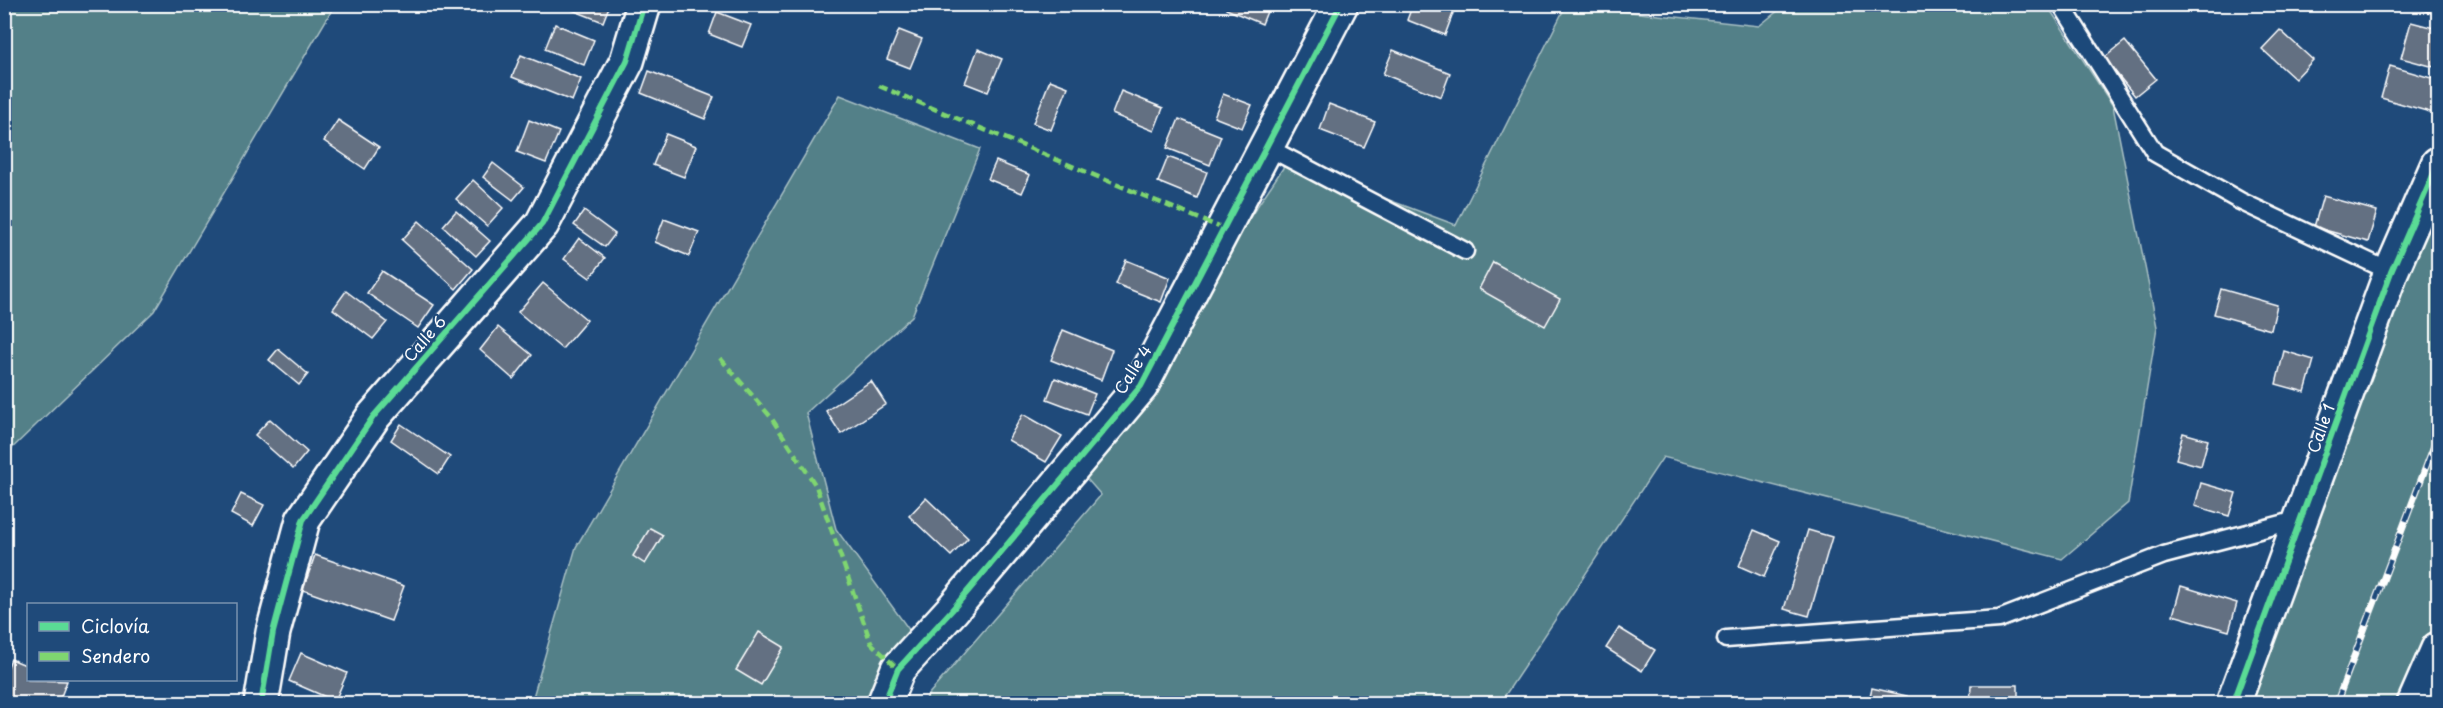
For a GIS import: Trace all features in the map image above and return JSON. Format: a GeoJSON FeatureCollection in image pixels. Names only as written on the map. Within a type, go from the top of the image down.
{"type":"FeatureCollection","features":[{"type":"Feature","properties":{"kind":"street","name":"Calle 6"},"geometry":{"type":"LineString","coordinates":[[261,704],[273,632],[303,520],[373,417],[542,224],[627,60],[644,4]]}},
{"type":"Feature","properties":{"kind":"street","name":"Calle 4"},"geometry":{"type":"LineString","coordinates":[[884,704],[898,669],[952,610],[1142,386],[1341,4]]}},
{"type":"Feature","properties":{"kind":"street","name":"Calle 1"},"geometry":{"type":"LineString","coordinates":[[2233,704],[2391,272],[2439,164]]}},
{"type":"Feature","properties":{"kind":"street"},"geometry":{"type":"LineString","coordinates":[[2414,704],[2439,650]]}},
{"type":"Feature","properties":{"kind":"lane"},"geometry":{"type":"LineString","coordinates":[[2061,4],[2155,153],[2240,201],[2391,272]]}},
{"type":"Feature","properties":{"kind":"lane"},"geometry":{"type":"LineString","coordinates":[[1267,147],[1465,251]]}},
{"type":"Feature","properties":{"kind":"lane"},"geometry":{"type":"LineString","coordinates":[[1726,639],[1999,619],[2164,555],[2301,519]]}},
{"type":"Feature","properties":{"kind":"green space"},"geometry":{"type":"Polygon","coordinates":[[[5,4],[335,5],[154,311],[5,455],[5,4]]]}},
{"type":"Feature","properties":{"kind":"green space"},"geometry":{"type":"Polygon","coordinates":[[[1566,5],[1759,26],[1785,5],[2047,5],[2113,106],[2157,327],[2128,503],[2062,559],[1663,457],[1500,703],[924,704],[928,695],[1101,495],[1080,471],[1287,162],[1456,225],[1566,5]]]}},
{"type":"Feature","properties":{"kind":"green space"},"geometry":{"type":"Polygon","coordinates":[[[840,95],[980,149],[912,316],[806,413],[836,529],[923,649],[886,703],[531,704],[576,547],[840,95]]]}},
{"type":"Feature","properties":{"kind":"green space"},"geometry":{"type":"Polygon","coordinates":[[[2438,164],[2438,703],[2231,704],[2438,164]]]}},
{"type":"Feature","properties":{"kind":"building"},"geometry":{"type":"Polygon","coordinates":[[[562,4],[610,4],[603,22],[562,6],[562,4]]]}},
{"type":"Feature","properties":{"kind":"building"},"geometry":{"type":"Polygon","coordinates":[[[1227,4],[1270,4],[1262,24],[1226,9],[1227,4]]]}},
{"type":"Feature","properties":{"kind":"building"},"geometry":{"type":"Polygon","coordinates":[[[1413,4],[1447,4],[1455,8],[1445,35],[1407,20],[1413,4]]]}},
{"type":"Feature","properties":{"kind":"building"},"geometry":{"type":"Polygon","coordinates":[[[2403,4],[2438,4],[2438,15],[2403,4]]]}},
{"type":"Feature","properties":{"kind":"building"},"geometry":{"type":"Polygon","coordinates":[[[717,12],[751,25],[742,47],[709,34],[717,12]]]}},
{"type":"Feature","properties":{"kind":"building"},"geometry":{"type":"Polygon","coordinates":[[[2411,22],[2438,29],[2438,68],[2401,58],[2411,22]]]}},
{"type":"Feature","properties":{"kind":"building"},"geometry":{"type":"Polygon","coordinates":[[[555,24],[594,40],[584,65],[545,49],[555,24]]]}},
{"type":"Feature","properties":{"kind":"building"},"geometry":{"type":"Polygon","coordinates":[[[899,30],[922,39],[910,68],[887,59],[899,30]]]}},
{"type":"Feature","properties":{"kind":"building"},"geometry":{"type":"Polygon","coordinates":[[[2280,30],[2313,60],[2295,79],[2262,49],[2280,30]]]}},
{"type":"Feature","properties":{"kind":"building"},"geometry":{"type":"Polygon","coordinates":[[[2125,41],[2156,79],[2135,96],[2104,58],[2125,41]]]}},
{"type":"Feature","properties":{"kind":"building"},"geometry":{"type":"Polygon","coordinates":[[[978,49],[1002,59],[988,92],[965,83],[978,49]]]}},
{"type":"Feature","properties":{"kind":"building"},"geometry":{"type":"Polygon","coordinates":[[[1393,50],[1450,73],[1441,97],[1383,74],[1393,50]]]}},
{"type":"Feature","properties":{"kind":"building"},"geometry":{"type":"Polygon","coordinates":[[[521,55],[581,79],[572,101],[512,77],[521,55]]]}},
{"type":"Feature","properties":{"kind":"building"},"geometry":{"type":"Polygon","coordinates":[[[2390,66],[2438,80],[2437,114],[2381,98],[2390,66]]]}},
{"type":"Feature","properties":{"kind":"building"},"geometry":{"type":"Polygon","coordinates":[[[649,71],[714,97],[705,119],[641,93],[649,71]]]}},
{"type":"Feature","properties":{"kind":"building"},"geometry":{"type":"Polygon","coordinates":[[[1050,80],[1068,87],[1051,130],[1033,123],[1050,80]]]}},
{"type":"Feature","properties":{"kind":"building"},"geometry":{"type":"Polygon","coordinates":[[[1121,91],[1163,108],[1154,131],[1112,114],[1121,91]]]}},
{"type":"Feature","properties":{"kind":"building"},"geometry":{"type":"Polygon","coordinates":[[[1223,94],[1252,105],[1242,128],[1214,117],[1223,94]]]}},
{"type":"Feature","properties":{"kind":"building"},"geometry":{"type":"Polygon","coordinates":[[[1329,104],[1375,122],[1364,147],[1320,130],[1329,104]]]}},
{"type":"Feature","properties":{"kind":"building"},"geometry":{"type":"Polygon","coordinates":[[[1179,119],[1221,136],[1210,165],[1167,148],[1179,119]]]}},
{"type":"Feature","properties":{"kind":"building"},"geometry":{"type":"Polygon","coordinates":[[[338,120],[379,147],[365,169],[324,141],[338,120]]]}},
{"type":"Feature","properties":{"kind":"building"},"geometry":{"type":"Polygon","coordinates":[[[529,120],[559,132],[546,163],[517,152],[529,120]]]}},
{"type":"Feature","properties":{"kind":"building"},"geometry":{"type":"Polygon","coordinates":[[[666,134],[696,146],[684,177],[653,165],[666,134]]]}},
{"type":"Feature","properties":{"kind":"building"},"geometry":{"type":"Polygon","coordinates":[[[1168,157],[1207,172],[1197,198],[1158,182],[1168,157]]]}},
{"type":"Feature","properties":{"kind":"building"},"geometry":{"type":"Polygon","coordinates":[[[996,161],[1030,175],[1022,193],[988,179],[996,161]]]}},
{"type":"Feature","properties":{"kind":"building"},"geometry":{"type":"Polygon","coordinates":[[[493,163],[524,187],[513,200],[483,177],[493,163]]]}},
{"type":"Feature","properties":{"kind":"building"},"geometry":{"type":"Polygon","coordinates":[[[473,180],[503,208],[487,226],[456,199],[473,180]]]}},
{"type":"Feature","properties":{"kind":"building"},"geometry":{"type":"Polygon","coordinates":[[[2323,196],[2377,211],[2368,242],[2314,227],[2323,196]]]}},
{"type":"Feature","properties":{"kind":"building"},"geometry":{"type":"Polygon","coordinates":[[[456,211],[490,241],[476,256],[443,226],[456,211]]]}},
{"type":"Feature","properties":{"kind":"building"},"geometry":{"type":"Polygon","coordinates":[[[584,211],[615,234],[605,247],[574,225],[584,211]]]}},
{"type":"Feature","properties":{"kind":"building"},"geometry":{"type":"Polygon","coordinates":[[[664,219],[699,232],[689,256],[655,242],[664,219]]]}},
{"type":"Feature","properties":{"kind":"building"},"geometry":{"type":"Polygon","coordinates":[[[419,221],[473,269],[456,289],[402,240],[419,221]]]}},
{"type":"Feature","properties":{"kind":"building"},"geometry":{"type":"Polygon","coordinates":[[[579,238],[605,258],[590,278],[564,259],[579,238]]]}},
{"type":"Feature","properties":{"kind":"building"},"geometry":{"type":"Polygon","coordinates":[[[1126,260],[1170,278],[1161,302],[1116,284],[1126,260]]]}},
{"type":"Feature","properties":{"kind":"building"},"geometry":{"type":"Polygon","coordinates":[[[1493,262],[1560,299],[1545,326],[1479,289],[1493,262]]]}},
{"type":"Feature","properties":{"kind":"building"},"geometry":{"type":"Polygon","coordinates":[[[382,271],[434,305],[418,328],[367,293],[382,271]]]}},
{"type":"Feature","properties":{"kind":"building"},"geometry":{"type":"Polygon","coordinates":[[[543,283],[587,320],[562,349],[518,312],[543,283]]]}},
{"type":"Feature","properties":{"kind":"building"},"geometry":{"type":"Polygon","coordinates":[[[2221,289],[2277,305],[2271,330],[2214,314],[2221,289]]]}},
{"type":"Feature","properties":{"kind":"building"},"geometry":{"type":"Polygon","coordinates":[[[346,291],[387,322],[373,339],[333,309],[346,291]]]}},
{"type":"Feature","properties":{"kind":"building"},"geometry":{"type":"Polygon","coordinates":[[[498,327],[532,355],[513,379],[480,350],[498,327]]]}},
{"type":"Feature","properties":{"kind":"building"},"geometry":{"type":"Polygon","coordinates":[[[1063,330],[1112,350],[1101,380],[1051,360],[1063,330]]]}},
{"type":"Feature","properties":{"kind":"building"},"geometry":{"type":"Polygon","coordinates":[[[278,349],[308,374],[299,385],[269,360],[278,349]]]}},
{"type":"Feature","properties":{"kind":"building"},"geometry":{"type":"Polygon","coordinates":[[[2284,351],[2314,360],[2305,392],[2276,384],[2284,351]]]}},
{"type":"Feature","properties":{"kind":"building"},"geometry":{"type":"Polygon","coordinates":[[[1055,378],[1095,394],[1087,414],[1047,399],[1055,378]]]}},
{"type":"Feature","properties":{"kind":"building"},"geometry":{"type":"Polygon","coordinates":[[[871,381],[886,404],[841,434],[826,411],[871,381]]]}},
{"type":"Feature","properties":{"kind":"building"},"geometry":{"type":"Polygon","coordinates":[[[1023,414],[1062,436],[1046,462],[1008,440],[1023,414]]]}},
{"type":"Feature","properties":{"kind":"building"},"geometry":{"type":"Polygon","coordinates":[[[270,419],[307,452],[293,469],[255,435],[270,419]]]}},
{"type":"Feature","properties":{"kind":"building"},"geometry":{"type":"Polygon","coordinates":[[[401,424],[450,457],[439,474],[391,440],[401,424]]]}},
{"type":"Feature","properties":{"kind":"building"},"geometry":{"type":"Polygon","coordinates":[[[2183,433],[2208,440],[2201,466],[2176,459],[2183,433]]]}},
{"type":"Feature","properties":{"kind":"building"},"geometry":{"type":"Polygon","coordinates":[[[2201,483],[2236,493],[2229,516],[2195,506],[2201,483]]]}},
{"type":"Feature","properties":{"kind":"building"},"geometry":{"type":"Polygon","coordinates":[[[241,494],[264,505],[253,526],[231,514],[241,494]]]}},
{"type":"Feature","properties":{"kind":"building"},"geometry":{"type":"Polygon","coordinates":[[[926,498],[968,538],[951,556],[909,516],[926,498]]]}},
{"type":"Feature","properties":{"kind":"building"},"geometry":{"type":"Polygon","coordinates":[[[650,528],[663,535],[645,564],[633,556],[650,528]]]}},
{"type":"Feature","properties":{"kind":"building"},"geometry":{"type":"Polygon","coordinates":[[[1754,530],[1780,541],[1764,577],[1739,566],[1754,530]]]}},
{"type":"Feature","properties":{"kind":"building"},"geometry":{"type":"Polygon","coordinates":[[[1808,530],[1832,537],[1809,616],[1784,609],[1808,530]]]}},
{"type":"Feature","properties":{"kind":"building"},"geometry":{"type":"Polygon","coordinates":[[[315,555],[404,586],[391,621],[303,590],[315,555]]]}},
{"type":"Feature","properties":{"kind":"building"},"geometry":{"type":"Polygon","coordinates":[[[2181,586],[2237,603],[2229,631],[2173,615],[2181,586]]]}},
{"type":"Feature","properties":{"kind":"building"},"geometry":{"type":"Polygon","coordinates":[[[1619,628],[1655,650],[1642,671],[1606,648],[1619,628]]]}},
{"type":"Feature","properties":{"kind":"building"},"geometry":{"type":"Polygon","coordinates":[[[759,632],[784,647],[761,685],[736,670],[759,632]]]}},
{"type":"Feature","properties":{"kind":"building"},"geometry":{"type":"Polygon","coordinates":[[[301,653],[347,673],[335,701],[289,681],[301,653]]]}},
{"type":"Feature","properties":{"kind":"building"},"geometry":{"type":"Polygon","coordinates":[[[11,659],[27,666],[27,681],[67,681],[58,704],[21,704],[4,697],[4,676],[11,659]]]}},
{"type":"Feature","properties":{"kind":"building"},"geometry":{"type":"Polygon","coordinates":[[[1971,685],[2018,685],[2018,704],[1970,704],[1971,685]]]}},
{"type":"Feature","properties":{"kind":"building"},"geometry":{"type":"Polygon","coordinates":[[[1872,688],[1907,696],[1905,704],[1868,704],[1872,688]]]}},
{"type":"Feature","properties":{"kind":"railway"},"geometry":{"type":"LineString","coordinates":[[2336,704],[2438,435]]}},
{"type":"Feature","properties":{"kind":"marked path"},"geometry":{"type":"LineString","coordinates":[[879,86],[1224,229]]}},
{"type":"Feature","properties":{"kind":"marked path"},"geometry":{"type":"LineString","coordinates":[[720,358],[770,416],[816,486],[871,643],[898,669]]}},
{"type":"Feature","properties":{"kind":"cycle path"},"geometry":{"type":"LineString","coordinates":[[261,704],[273,632],[303,520],[373,417],[542,224],[627,61],[644,4]]}},
{"type":"Feature","properties":{"kind":"cycle path"},"geometry":{"type":"LineString","coordinates":[[884,704],[898,669],[952,610],[1141,386],[1341,4]]}},
{"type":"Feature","properties":{"kind":"cycle path"},"geometry":{"type":"LineString","coordinates":[[2233,704],[2391,272],[2438,164]]}}]}
